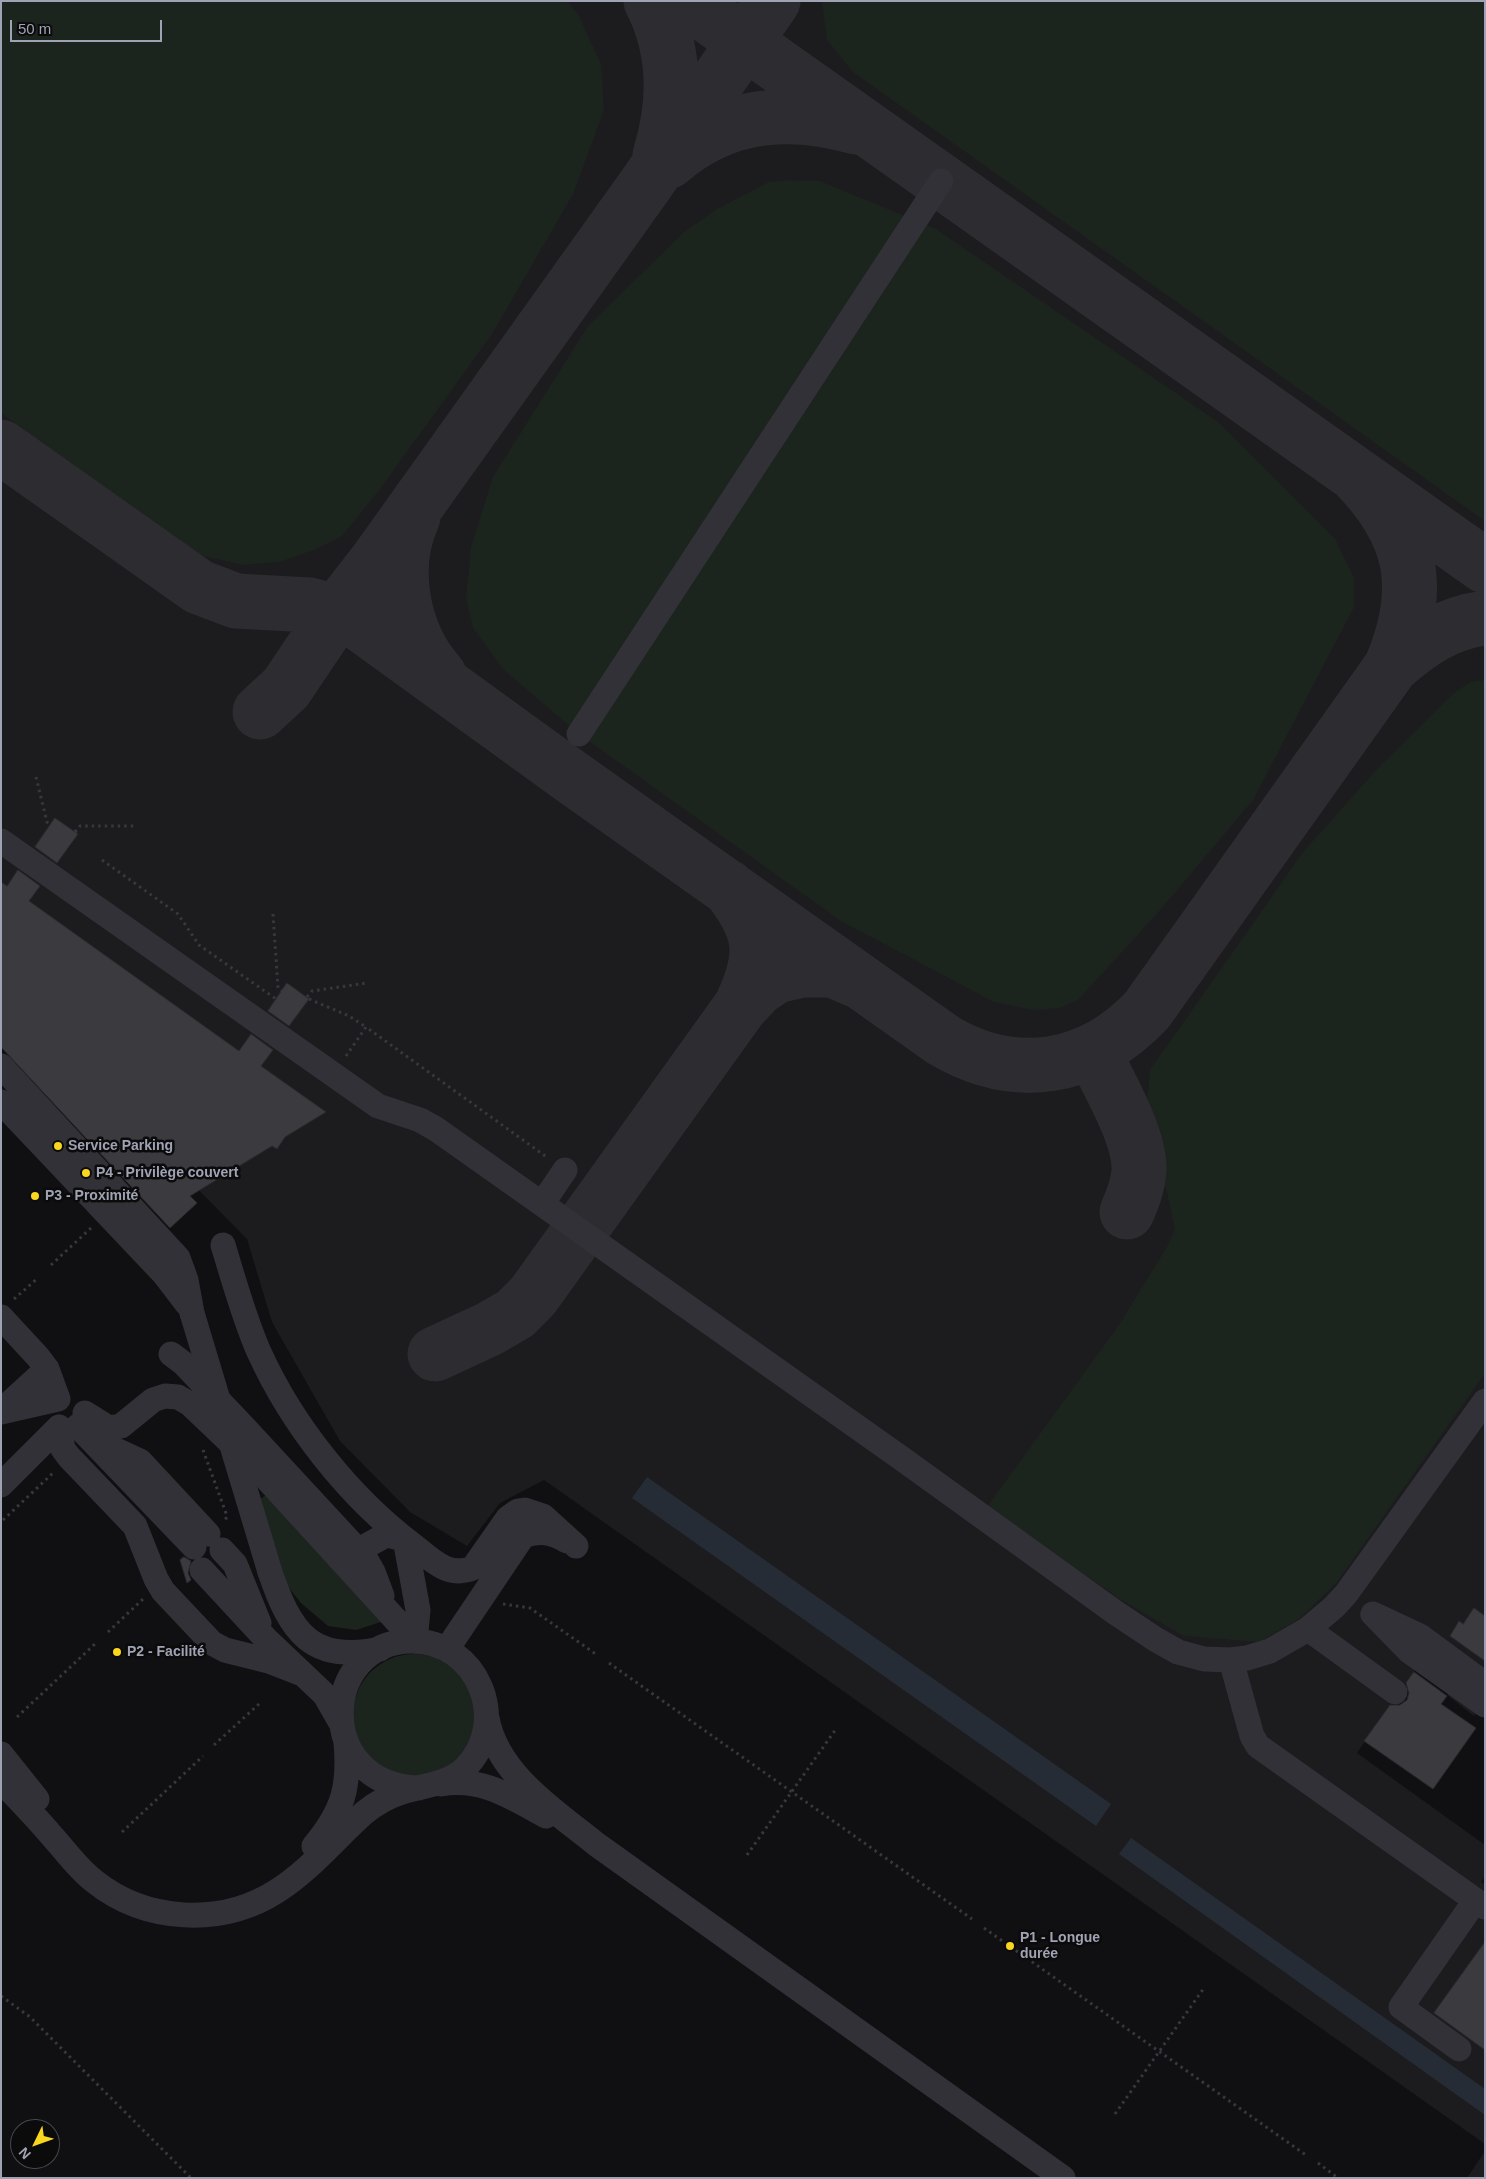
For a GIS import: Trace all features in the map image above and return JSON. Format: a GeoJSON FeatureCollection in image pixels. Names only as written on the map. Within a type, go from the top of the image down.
{"type":"FeatureCollection","features":[{"type":"Feature","properties":{"kind":"street"},"geometry":{"type":"LineString","coordinates":[[579,734],[941,181]]}},
{"type":"Feature","properties":{"kind":"street"},"geometry":{"type":"LineString","coordinates":[[1,841],[378,1106],[420,1120],[436,1129],[901,1458],[1116,1613],[1178,1652],[1204,1659],[1230,1660],[1247,1658],[1270,1650],[1308,1629],[1346,1594],[1485,1401]]}},
{"type":"Feature","properties":{"kind":"street"},"geometry":{"type":"LineString","coordinates":[[1,1066],[178,1258],[186,1280],[192,1313],[270,1572],[284,1611],[296,1629],[310,1642],[326,1648],[352,1653],[415,1641],[447,1649],[467,1664],[477,1677],[486,1700],[490,1730],[498,1752],[519,1778],[538,1797],[596,1844],[1063,2178]]}},
{"type":"Feature","properties":{"kind":"street"},"geometry":{"type":"LineString","coordinates":[[1,1102],[164,1274],[181,1294],[192,1313]]}},
{"type":"Feature","properties":{"kind":"street"},"geometry":{"type":"LineString","coordinates":[[542,1204],[565,1170]]}},
{"type":"Feature","properties":{"kind":"street"},"geometry":{"type":"LineString","coordinates":[[223,1245],[240,1302],[256,1344],[280,1392],[313,1442],[372,1511],[446,1570],[459,1572],[473,1568],[508,1518],[518,1511],[526,1510],[543,1516],[576,1546],[542,1523],[535,1522],[518,1527],[488,1567],[488,1602],[447,1649]]}},
{"type":"Feature","properties":{"kind":"street"},"geometry":{"type":"LineString","coordinates":[[6,1310],[47,1369],[58,1399]]}},
{"type":"Feature","properties":{"kind":"street"},"geometry":{"type":"LineString","coordinates":[[171,1354],[183,1363],[357,1550],[373,1572],[388,1612]]}},
{"type":"Feature","properties":{"kind":"street"},"geometry":{"type":"LineString","coordinates":[[1,1411],[47,1369]]}},
{"type":"Feature","properties":{"kind":"street"},"geometry":{"type":"LineString","coordinates":[[1,1411],[68,1396],[78,1399],[84,1407],[74,1422],[63,1449],[69,1458],[135,1526],[156,1579],[163,1591],[212,1643],[225,1650],[269,1661],[300,1673]]}},
{"type":"Feature","properties":{"kind":"street"},"geometry":{"type":"LineString","coordinates":[[74,1422],[109,1428],[122,1426],[153,1400],[165,1396],[178,1397],[190,1404],[256,1467],[415,1641]]}},
{"type":"Feature","properties":{"kind":"street"},"geometry":{"type":"LineString","coordinates":[[74,1422],[106,1448],[140,1462],[266,1639],[325,1695],[360,1764],[380,1780],[398,1786],[429,1786],[462,1771],[474,1758],[485,1734],[487,1716]]}},
{"type":"Feature","properties":{"kind":"street"},"geometry":{"type":"LineString","coordinates":[[1,1484],[74,1422]]}},
{"type":"Feature","properties":{"kind":"street"},"geometry":{"type":"LineString","coordinates":[[357,1550],[386,1535],[405,1539]]}},
{"type":"Feature","properties":{"kind":"street"},"geometry":{"type":"LineString","coordinates":[[405,1539],[418,1610],[415,1641]]}},
{"type":"Feature","properties":{"kind":"street"},"geometry":{"type":"LineString","coordinates":[[1346,1594],[1373,1614],[1409,1651],[1485,1705]]}},
{"type":"Feature","properties":{"kind":"street"},"geometry":{"type":"LineString","coordinates":[[1373,1614],[1420,1636],[1485,1684]]}},
{"type":"Feature","properties":{"kind":"street"},"geometry":{"type":"LineString","coordinates":[[1308,1629],[1395,1692]]}},
{"type":"Feature","properties":{"kind":"street"},"geometry":{"type":"LineString","coordinates":[[1,1754],[46,1811],[52,1835],[111,1879],[166,1901],[203,1903],[245,1894],[264,1885],[285,1871],[314,1846],[327,1829],[343,1796],[348,1770],[343,1733],[344,1693],[352,1674],[366,1659],[383,1648]]}},
{"type":"Feature","properties":{"kind":"street"},"geometry":{"type":"LineString","coordinates":[[1230,1660],[1252,1736],[1258,1746],[1480,1904],[1400,2007],[1459,2049]]}},
{"type":"Feature","properties":{"kind":"street"},"geometry":{"type":"LineString","coordinates":[[1,1781],[52,1835],[76,1865],[93,1881],[129,1902],[168,1913],[205,1915],[223,1913],[258,1902],[308,1867],[366,1811],[385,1799],[400,1792],[456,1781],[474,1782],[491,1788],[596,1844]]}},
{"type":"Feature","properties":{"kind":"path"},"geometry":{"type":"LineString","coordinates":[[36,777],[47,822],[50,825]]}},
{"type":"Feature","properties":{"kind":"path"},"geometry":{"type":"LineString","coordinates":[[76,832],[80,826],[137,826]]}},
{"type":"Feature","properties":{"kind":"path"},"geometry":{"type":"LineString","coordinates":[[102,860],[178,914],[199,945],[276,999]]}},
{"type":"Feature","properties":{"kind":"path"},"geometry":{"type":"LineString","coordinates":[[273,914],[278,988],[282,991]]}},
{"type":"Feature","properties":{"kind":"path"},"geometry":{"type":"LineString","coordinates":[[366,983],[312,991],[308,998],[349,1016],[366,1027],[565,1170]]}},
{"type":"Feature","properties":{"kind":"path"},"geometry":{"type":"LineString","coordinates":[[333,1074],[366,1027]]}},
{"type":"Feature","properties":{"kind":"path"},"geometry":{"type":"LineString","coordinates":[[51,1265],[93,1226]]}},
{"type":"Feature","properties":{"kind":"path"},"geometry":{"type":"LineString","coordinates":[[6,1310],[38,1278]]}},
{"type":"Feature","properties":{"kind":"path"},"geometry":{"type":"LineString","coordinates":[[3,1520],[56,1470]]}},
{"type":"Feature","properties":{"kind":"path"},"geometry":{"type":"LineString","coordinates":[[108,1632],[144,1598]]}},
{"type":"Feature","properties":{"kind":"path"},"geometry":{"type":"LineString","coordinates":[[488,1602],[530,1608],[597,1655]]}},
{"type":"Feature","properties":{"kind":"path"},"geometry":{"type":"LineString","coordinates":[[17,1717],[96,1643]]}},
{"type":"Feature","properties":{"kind":"path"},"geometry":{"type":"LineString","coordinates":[[609,1663],[972,1920]]}},
{"type":"Feature","properties":{"kind":"path"},"geometry":{"type":"LineString","coordinates":[[214,1745],[259,1704]]}},
{"type":"Feature","properties":{"kind":"path"},"geometry":{"type":"LineString","coordinates":[[747,1855],[836,1729]]}},
{"type":"Feature","properties":{"kind":"path"},"geometry":{"type":"LineString","coordinates":[[122,1832],[202,1756]]}},
{"type":"Feature","properties":{"kind":"path"},"geometry":{"type":"LineString","coordinates":[[984,1928],[1306,2155]]}},
{"type":"Feature","properties":{"kind":"path"},"geometry":{"type":"LineString","coordinates":[[1115,2114],[1204,1988]]}},
{"type":"Feature","properties":{"kind":"path"},"geometry":{"type":"LineString","coordinates":[[1,1996],[30,2016],[191,2178]]}},
{"type":"Feature","properties":{"kind":"path"},"geometry":{"type":"LineString","coordinates":[[1318,2164],[1338,2178]]}},
{"type":"Feature","properties":{"kind":"shaded area"},"geometry":{"type":"Polygon","coordinates":[[[1,1],[1485,1],[1485,1701],[1474,1716],[1447,1695],[1449,1693],[1415,1670],[1357,1753],[1485,1845],[1485,1876],[1481,1882],[1485,1885],[1485,2144],[544,1480],[500,1503],[467,1546],[410,1512],[340,1441],[272,1322],[247,1239],[1,990],[1,1]]]}},
{"type":"Feature","properties":{"kind":"shaded area"},"geometry":{"type":"Polygon","coordinates":[[[1,1],[567,1],[578,14],[601,64],[604,110],[573,194],[492,334],[380,489],[342,536],[314,550],[279,562],[244,565],[199,555],[1,413],[1,1]]]}},
{"type":"Feature","properties":{"kind":"shaded area"},"geometry":{"type":"Polygon","coordinates":[[[822,1],[1485,1],[1485,521],[853,72],[827,40],[822,1]]]}},
{"type":"Feature","properties":{"kind":"shaded area"},"geometry":{"type":"Polygon","coordinates":[[[790,180],[820,181],[936,229],[1218,422],[1335,539],[1354,578],[1354,607],[1253,800],[1161,909],[1078,1000],[1060,1008],[1034,1010],[994,1002],[841,921],[579,734],[504,670],[473,628],[466,599],[471,547],[493,477],[588,326],[683,233],[717,209],[769,182],[790,180]]]}},
{"type":"Feature","properties":{"kind":"shaded area"},"geometry":{"type":"Polygon","coordinates":[[[1485,680],[1485,1373],[1337,1582],[1300,1618],[1260,1642],[1184,1636],[1123,1601],[987,1507],[1119,1325],[1167,1247],[1175,1229],[1147,1101],[1150,1070],[1304,851],[1377,769],[1454,693],[1470,682],[1485,680]]]}},
{"type":"Feature","properties":{"kind":"shaded area"},"geometry":{"type":"Polygon","coordinates":[[[647,1477],[1111,1804],[1096,1826],[632,1498],[647,1477]]]}},
{"type":"Feature","properties":{"kind":"shaded area"},"geometry":{"type":"Polygon","coordinates":[[[266,1495],[384,1621],[356,1630],[328,1626],[301,1603],[288,1587],[259,1500],[266,1495]]]}},
{"type":"Feature","properties":{"kind":"shaded area"},"geometry":{"type":"Polygon","coordinates":[[[414,1654],[426,1655],[437,1659],[448,1664],[457,1672],[465,1681],[470,1692],[474,1703],[474,1727],[470,1738],[465,1749],[457,1758],[448,1766],[437,1771],[426,1775],[414,1776],[402,1775],[391,1771],[380,1766],[371,1758],[363,1749],[358,1738],[354,1727],[353,1715],[354,1703],[358,1692],[363,1681],[371,1672],[380,1664],[391,1659],[402,1655],[414,1654]]]}},
{"type":"Feature","properties":{"kind":"shaded area"},"geometry":{"type":"Polygon","coordinates":[[[1131,1838],[1485,2089],[1485,2115],[1119,1854],[1131,1838]]]}},
{"type":"Feature","properties":{"kind":"shaded area"},"geometry":{"type":"Polygon","coordinates":[[[1485,2151],[1485,2178],[1467,2178],[1485,2151]]]}},
{"type":"Feature","properties":{"kind":"building"},"geometry":{"type":"Polygon","coordinates":[[[55,818],[78,834],[57,863],[35,847],[55,818]]]}},
{"type":"Feature","properties":{"kind":"building"},"geometry":{"type":"Polygon","coordinates":[[[18,870],[40,886],[29,901],[239,1051],[251,1034],[273,1050],[261,1066],[326,1112],[285,1137],[277,1149],[272,1146],[190,1196],[197,1203],[170,1228],[1,1047],[1,882],[7,886],[18,870]]]}},
{"type":"Feature","properties":{"kind":"building"},"geometry":{"type":"Polygon","coordinates":[[[287,983],[309,999],[289,1026],[268,1011],[287,983]]]}},
{"type":"Feature","properties":{"kind":"building"},"geometry":{"type":"Polygon","coordinates":[[[184,1557],[191,1561],[188,1573],[191,1580],[187,1583],[180,1560],[184,1557]]]}},
{"type":"Feature","properties":{"kind":"building"},"geometry":{"type":"Polygon","coordinates":[[[1474,1608],[1485,1616],[1485,1661],[1450,1636],[1459,1621],[1463,1624],[1474,1608]]]}},
{"type":"Feature","properties":{"kind":"building"},"geometry":{"type":"Polygon","coordinates":[[[1414,1672],[1447,1696],[1441,1704],[1476,1728],[1433,1789],[1364,1741],[1390,1705],[1400,1705],[1407,1700],[1409,1693],[1406,1683],[1414,1672]]]}},
{"type":"Feature","properties":{"kind":"building"},"geometry":{"type":"Polygon","coordinates":[[[1485,1942],[1485,2050],[1434,2013],[1485,1942]]]}},
{"type":"Feature","properties":{"kind":"taxiway"},"geometry":{"type":"LineString","coordinates":[[651,1],[665,38],[671,77],[669,116],[660,155]]}},
{"type":"Feature","properties":{"kind":"taxiway"},"geometry":{"type":"LineString","coordinates":[[687,1],[1485,566]]}},
{"type":"Feature","properties":{"kind":"taxiway"},"geometry":{"type":"LineString","coordinates":[[260,712],[286,688],[337,612],[376,562],[646,184],[773,1]]}},
{"type":"Feature","properties":{"kind":"taxiway"},"geometry":{"type":"LineString","coordinates":[[669,161],[690,145],[712,133],[735,124],[758,119],[781,117],[806,118],[856,127]]}},
{"type":"Feature","properties":{"kind":"taxiway"},"geometry":{"type":"LineString","coordinates":[[1,447],[199,587],[236,601],[310,605],[337,612],[359,623],[573,778],[943,1040],[970,1054],[997,1062],[1024,1065],[1051,1064],[1077,1057],[1102,1046],[1125,1030],[1147,1010],[1391,667],[1408,612],[1410,587],[1407,564],[1401,541],[1390,518],[1354,473]]}},
{"type":"Feature","properties":{"kind":"taxiway"},"geometry":{"type":"LineString","coordinates":[[413,517],[406,536],[402,557],[401,578],[404,599],[408,620],[416,640],[426,658],[439,675]]}},
{"type":"Feature","properties":{"kind":"taxiway"},"geometry":{"type":"LineString","coordinates":[[1391,667],[1434,635],[1458,624],[1485,618]]}},
{"type":"Feature","properties":{"kind":"taxiway"},"geometry":{"type":"LineString","coordinates":[[728,887],[748,917],[757,944],[754,972],[741,1006],[758,988],[776,976],[803,970],[832,970],[858,981]]}},
{"type":"Feature","properties":{"kind":"taxiway"},"geometry":{"type":"LineString","coordinates":[[435,1354],[489,1329],[515,1314],[533,1296],[741,1006]]}},
{"type":"Feature","properties":{"kind":"taxiway"},"geometry":{"type":"LineString","coordinates":[[1093,1051],[1122,1110],[1135,1142],[1138,1157],[1138,1182],[1127,1212]]}},
{"type":"Feature","properties":{"kind":"place","name":"Service Parking"},"geometry":{"type":"Point","coordinates":[58,1146]}},
{"type":"Feature","properties":{"kind":"place","name":"P4 - Privilège couvert"},"geometry":{"type":"Point","coordinates":[86,1173]}},
{"type":"Feature","properties":{"kind":"place","name":"P3 - Proximité"},"geometry":{"type":"Point","coordinates":[35,1196]}},
{"type":"Feature","properties":{"kind":"place","name":"P2 - Facilité"},"geometry":{"type":"Point","coordinates":[117,1652]}},
{"type":"Feature","properties":{"kind":"place","name":"P1 - Longue durée"},"geometry":{"type":"Point","coordinates":[1010,1946]}}]}
